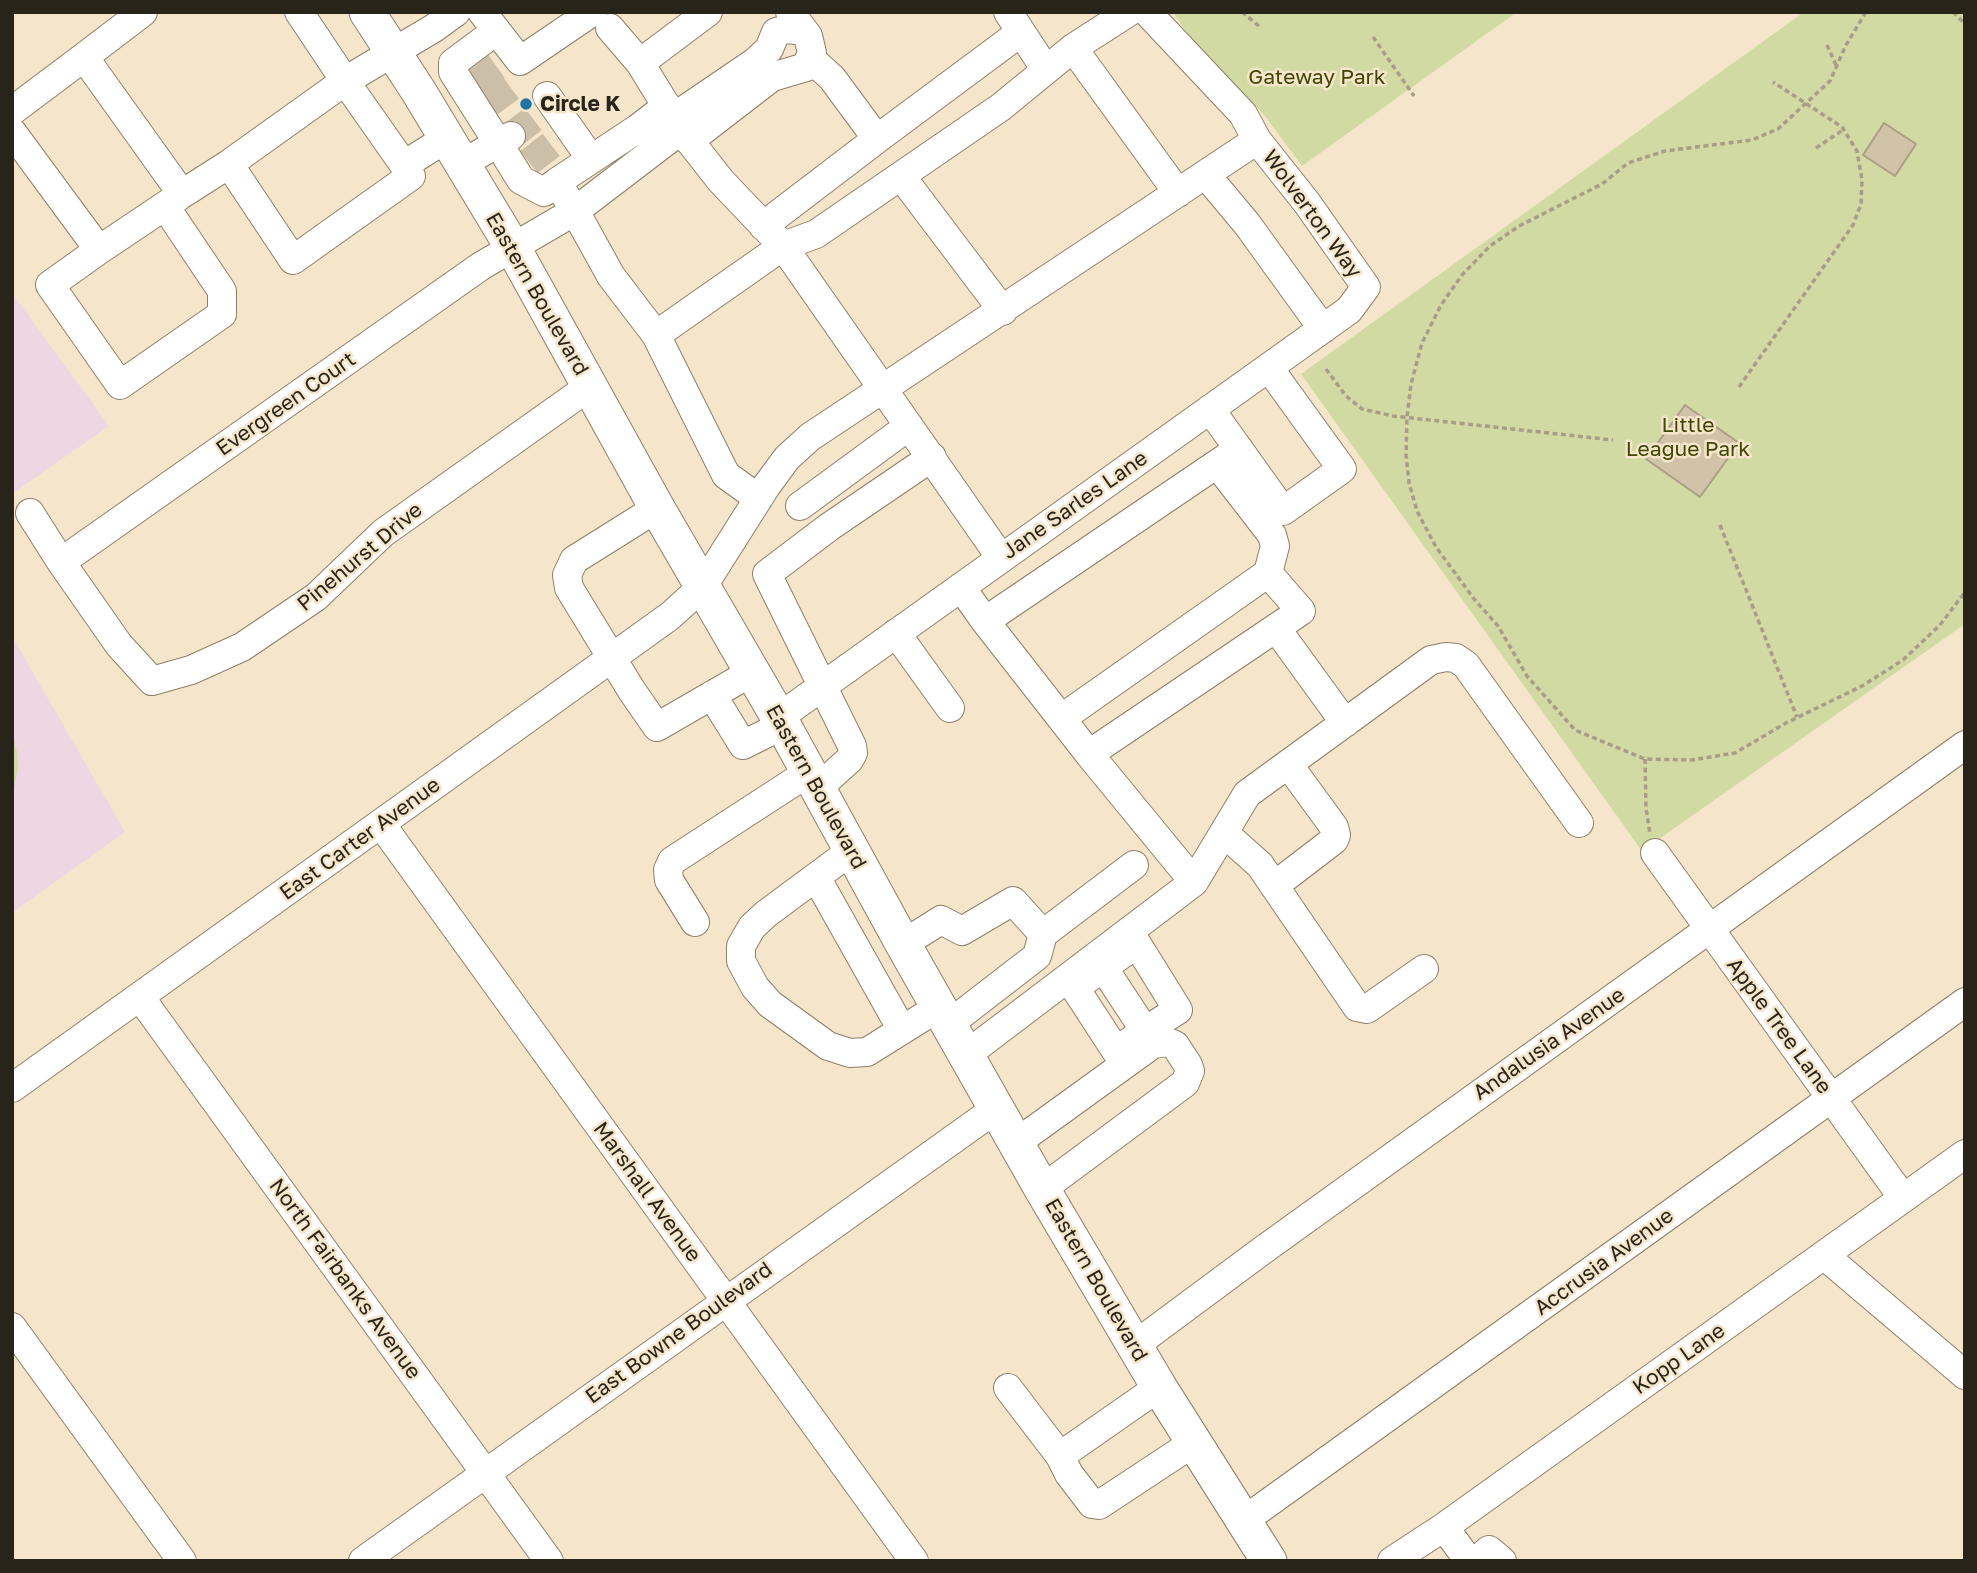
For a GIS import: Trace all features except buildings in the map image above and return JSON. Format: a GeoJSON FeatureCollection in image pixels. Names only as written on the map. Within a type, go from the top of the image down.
{"type":"FeatureCollection","features":[{"type":"Feature","properties":{"kind":"main road","name":"Eastern Boulevard"},"geometry":{"type":"LineString","coordinates":[[367,12],[513,248],[1042,1189],[1193,1443],[1269,1561]]}},
{"type":"Feature","properties":{"kind":"street"},"geometry":{"type":"LineString","coordinates":[[12,111],[144,12]]}},
{"type":"Feature","properties":{"kind":"street"},"geometry":{"type":"LineString","coordinates":[[229,164],[293,260],[411,176],[299,12]]}},
{"type":"Feature","properties":{"kind":"street"},"geometry":{"type":"LineString","coordinates":[[84,57],[174,200],[222,291],[222,314],[120,385],[50,285],[99,250],[174,200],[229,164],[345,81],[456,12]]}},
{"type":"Feature","properties":{"kind":"street"},"geometry":{"type":"LineString","coordinates":[[640,63],[708,12]]}},
{"type":"Feature","properties":{"kind":"street"},"geometry":{"type":"LineString","coordinates":[[1155,12],[1179,46]]}},
{"type":"Feature","properties":{"kind":"street"},"geometry":{"type":"LineString","coordinates":[[656,335],[783,246],[816,234],[1001,107],[1073,48],[1130,13]]}},
{"type":"Feature","properties":{"kind":"street","name":"Wolverton Way"},"geometry":{"type":"LineString","coordinates":[[1130,13],[1179,46],[1243,114],[1257,140],[1307,203],[1366,287]]}},
{"type":"Feature","properties":{"kind":"street","name":"Wolverton Way"},"geometry":{"type":"LineString","coordinates":[[1130,13],[1229,125],[1257,140]]}},
{"type":"Feature","properties":{"kind":"street"},"geometry":{"type":"LineString","coordinates":[[527,82],[608,16],[678,123],[721,181],[783,246],[932,457],[1007,553],[1038,584]]}},
{"type":"Feature","properties":{"kind":"street"},"geometry":{"type":"LineString","coordinates":[[590,159],[562,136],[489,22],[453,63],[453,72],[476,97],[523,167],[521,180],[544,192],[590,159],[644,141],[772,77],[806,67],[802,34]]}},
{"type":"Feature","properties":{"kind":"street"},"geometry":{"type":"LineString","coordinates":[[763,226],[877,139],[1015,22],[1046,70]]}},
{"type":"Feature","properties":{"kind":"street"},"geometry":{"type":"LineString","coordinates":[[678,123],[755,62],[769,48],[776,32],[788,29],[802,34],[877,139]]}},
{"type":"Feature","properties":{"kind":"street"},"geometry":{"type":"LineString","coordinates":[[1073,48],[1178,193]]}},
{"type":"Feature","properties":{"kind":"street"},"geometry":{"type":"LineString","coordinates":[[12,132],[99,250]]}},
{"type":"Feature","properties":{"kind":"street"},"geometry":{"type":"LineString","coordinates":[[404,164],[504,139]]}},
{"type":"Feature","properties":{"kind":"street","name":"East Carter Avenue"},"geometry":{"type":"LineString","coordinates":[[12,1088],[670,617],[703,586],[763,491],[787,458],[810,437],[1257,140]]}},
{"type":"Feature","properties":{"kind":"street","name":"Evergreen Court"},"geometry":{"type":"LineString","coordinates":[[61,562],[481,266],[575,211],[644,141]]}},
{"type":"Feature","properties":{"kind":"street"},"geometry":{"type":"LineString","coordinates":[[1206,175],[1247,224],[1323,329]]}},
{"type":"Feature","properties":{"kind":"street"},"geometry":{"type":"LineString","coordinates":[[901,176],[1003,311]]}},
{"type":"Feature","properties":{"kind":"street"},"geometry":{"type":"LineString","coordinates":[[557,182],[611,276],[656,335],[726,475],[800,506],[829,527]]}},
{"type":"Feature","properties":{"kind":"street","name":"Jane Sarles Lane"},"geometry":{"type":"LineString","coordinates":[[712,695],[743,745],[781,722],[824,686],[1007,553],[1349,310],[1366,287]]}},
{"type":"Feature","properties":{"kind":"street"},"geometry":{"type":"LineString","coordinates":[[1169,440],[1217,464],[1283,511],[1342,469],[1269,368]]}},
{"type":"Feature","properties":{"kind":"street","name":"Pinehurst Drive"},"geometry":{"type":"LineString","coordinates":[[61,562],[119,645],[152,681],[191,670],[242,647],[316,597],[383,533],[590,386]]}},
{"type":"Feature","properties":{"kind":"street"},"geometry":{"type":"LineString","coordinates":[[1062,718],[1268,573],[1275,547],[1272,535],[1217,464],[1210,410]]}},
{"type":"Feature","properties":{"kind":"street"},"geometry":{"type":"LineString","coordinates":[[800,506],[909,426]]}},
{"type":"Feature","properties":{"kind":"street"},"geometry":{"type":"LineString","coordinates":[[695,922],[669,880],[668,870],[672,862],[849,760],[853,753],[824,686],[767,574],[829,527],[932,457]]}},
{"type":"Feature","properties":{"kind":"street"},"geometry":{"type":"LineString","coordinates":[[985,621],[1217,464]]}},
{"type":"Feature","properties":{"kind":"street"},"geometry":{"type":"LineString","coordinates":[[657,508],[575,560],[567,575],[569,588],[657,727],[752,672]]}},
{"type":"Feature","properties":{"kind":"street"},"geometry":{"type":"LineString","coordinates":[[30,513],[61,562]]}},
{"type":"Feature","properties":{"kind":"street"},"geometry":{"type":"LineString","coordinates":[[1089,754],[1301,611],[1268,573]]}},
{"type":"Feature","properties":{"kind":"street"},"geometry":{"type":"LineString","coordinates":[[961,587],[1089,754],[1194,882]]}},
{"type":"Feature","properties":{"kind":"street"},"geometry":{"type":"LineString","coordinates":[[1276,628],[1350,719]]}},
{"type":"Feature","properties":{"kind":"street"},"geometry":{"type":"LineString","coordinates":[[896,634],[950,708]]}},
{"type":"Feature","properties":{"kind":"street"},"geometry":{"type":"LineString","coordinates":[[969,1060],[1194,882],[1247,794],[1432,660],[1456,658],[1466,665],[1579,824]]}},
{"type":"Feature","properties":{"kind":"street","name":"Andalusia Avenue"},"geometry":{"type":"LineString","coordinates":[[1135,1345],[1296,1226],[1965,745]]}},
{"type":"Feature","properties":{"kind":"street"},"geometry":{"type":"LineString","coordinates":[[1274,886],[1334,841],[1336,835],[1334,827],[1288,764]]}},
{"type":"Feature","properties":{"kind":"street","name":"Marshall Avenue"},"geometry":{"type":"LineString","coordinates":[[381,824],[914,1561]]}},
{"type":"Feature","properties":{"kind":"street"},"geometry":{"type":"LineString","coordinates":[[1224,833],[1260,865],[1357,1007],[1367,1009],[1424,970]]}},
{"type":"Feature","properties":{"kind":"street"},"geometry":{"type":"LineString","coordinates":[[851,851],[766,914],[752,928],[741,946],[741,961],[755,987],[770,1004],[828,1046],[850,1053],[867,1052],[902,1030],[944,1016],[1037,957],[1043,934],[1134,864]]}},
{"type":"Feature","properties":{"kind":"street","name":"Apple Tree Lane"},"geometry":{"type":"LineString","coordinates":[[1655,853],[1903,1198]]}},
{"type":"Feature","properties":{"kind":"street"},"geometry":{"type":"LineString","coordinates":[[816,877],[902,1030]]}},
{"type":"Feature","properties":{"kind":"street"},"geometry":{"type":"LineString","coordinates":[[903,944],[941,920],[962,932],[1013,901],[1043,934]]}},
{"type":"Feature","properties":{"kind":"street"},"geometry":{"type":"LineString","coordinates":[[969,1060],[1137,944],[1178,1010],[1006,1125]]}},
{"type":"Feature","properties":{"kind":"street"},"geometry":{"type":"LineString","coordinates":[[1103,967],[1145,1031]]}},
{"type":"Feature","properties":{"kind":"street"},"geometry":{"type":"LineString","coordinates":[[1075,988],[1116,1051]]}},
{"type":"Feature","properties":{"kind":"street","name":"North Fairbanks Avenue"},"geometry":{"type":"LineString","coordinates":[[140,997],[549,1561]]}},
{"type":"Feature","properties":{"kind":"street","name":"Accrusia Avenue"},"geometry":{"type":"LineString","coordinates":[[1242,1521],[1965,1002]]}},
{"type":"Feature","properties":{"kind":"street"},"geometry":{"type":"LineString","coordinates":[[1006,1125],[1153,1044],[1168,1042],[1175,1045],[1188,1065],[1190,1071],[1185,1083],[1042,1189]]}},
{"type":"Feature","properties":{"kind":"street","name":"East Bowne Boulevard"},"geometry":{"type":"LineString","coordinates":[[363,1561],[725,1300],[1006,1125]]}},
{"type":"Feature","properties":{"kind":"street","name":"Kopp Lane"},"geometry":{"type":"LineString","coordinates":[[1392,1561],[1444,1527],[1965,1154]]}},
{"type":"Feature","properties":{"kind":"street"},"geometry":{"type":"LineString","coordinates":[[1825,1256],[1965,1375]]}},
{"type":"Feature","properties":{"kind":"street"},"geometry":{"type":"LineString","coordinates":[[12,1327],[182,1561]]}},
{"type":"Feature","properties":{"kind":"street"},"geometry":{"type":"LineString","coordinates":[[1060,1456],[1159,1387]]}},
{"type":"Feature","properties":{"kind":"street"},"geometry":{"type":"LineString","coordinates":[[1008,1388],[1060,1456],[1069,1474],[1092,1504],[1099,1505],[1193,1443]]}},
{"type":"Feature","properties":{"kind":"street"},"geometry":{"type":"LineString","coordinates":[[1444,1527],[1484,1558]]}},
{"type":"Feature","properties":{"kind":"path"},"geometry":{"type":"LineString","coordinates":[[1242,12],[1259,26]]}},
{"type":"Feature","properties":{"kind":"path"},"geometry":{"type":"LineString","coordinates":[[1866,12],[1830,81],[1778,129],[1752,141],[1665,151],[1628,163],[1602,184],[1519,226],[1490,246],[1462,275],[1441,304],[1427,334],[1411,384],[1407,417],[1406,455],[1409,483],[1417,511],[1436,547],[1474,599],[1498,626],[1527,676],[1575,730],[1645,759],[1692,760],[1735,753],[1797,717],[1862,686],[1903,660],[1940,625],[1965,592]]}},
{"type":"Feature","properties":{"kind":"path"},"geometry":{"type":"LineString","coordinates":[[1953,12],[1965,24]]}},
{"type":"Feature","properties":{"kind":"path"},"geometry":{"type":"LineString","coordinates":[[1373,37],[1415,96]]}},
{"type":"Feature","properties":{"kind":"path"},"geometry":{"type":"LineString","coordinates":[[1827,45],[1837,66]]}},
{"type":"Feature","properties":{"kind":"path"},"geometry":{"type":"LineString","coordinates":[[1739,387],[1853,225],[1861,204],[1862,180],[1857,151],[1843,130],[1773,82]]}},
{"type":"Feature","properties":{"kind":"path"},"geometry":{"type":"LineString","coordinates":[[1816,148],[1843,130]]}},
{"type":"Feature","properties":{"kind":"path"},"geometry":{"type":"LineString","coordinates":[[1326,369],[1346,396],[1362,409],[1393,416],[1613,440]]}},
{"type":"Feature","properties":{"kind":"path"},"geometry":{"type":"LineString","coordinates":[[1720,525],[1797,717]]}},
{"type":"Feature","properties":{"kind":"path"},"geometry":{"type":"LineString","coordinates":[[1645,759],[1646,808],[1655,853]]}},
{"type":"Feature","properties":{"kind":"shaded area"},"geometry":{"type":"Polygon","coordinates":[[[12,293],[109,426],[12,494],[12,293]]]}},
{"type":"Feature","properties":{"kind":"shaded area"},"geometry":{"type":"Polygon","coordinates":[[[12,636],[125,832],[12,913],[12,636]]]}},
{"type":"Feature","properties":{"kind":"green space","name":"Gateway Park"},"geometry":{"type":"Polygon","coordinates":[[[1173,12],[1517,12],[1302,166],[1265,116],[1191,39],[1173,12]]]}},
{"type":"Feature","properties":{"kind":"green space","name":"Little League Park"},"geometry":{"type":"Polygon","coordinates":[[[1804,12],[1965,12],[1965,624],[1642,851],[1301,374],[1804,12]]]}},
{"type":"Feature","properties":{"kind":"green space"},"geometry":{"type":"Polygon","coordinates":[[[12,732],[18,769],[12,798],[12,732]]]}},
{"type":"Feature","properties":{"kind":"tunnel"},"geometry":{"type":"LineString","coordinates":[[474,83],[499,65]]}},
{"type":"Feature","properties":{"kind":"tunnel"},"geometry":{"type":"LineString","coordinates":[[488,104],[514,85]]}},
{"type":"Feature","properties":{"kind":"tunnel"},"geometry":{"type":"LineString","coordinates":[[511,136],[536,117]]}},
{"type":"Feature","properties":{"kind":"tunnel"},"geometry":{"type":"LineString","coordinates":[[529,162],[555,142]]}},
{"type":"Feature","properties":{"kind":"place","name":"Circle K"},"geometry":{"type":"Point","coordinates":[526,104]}}]}
